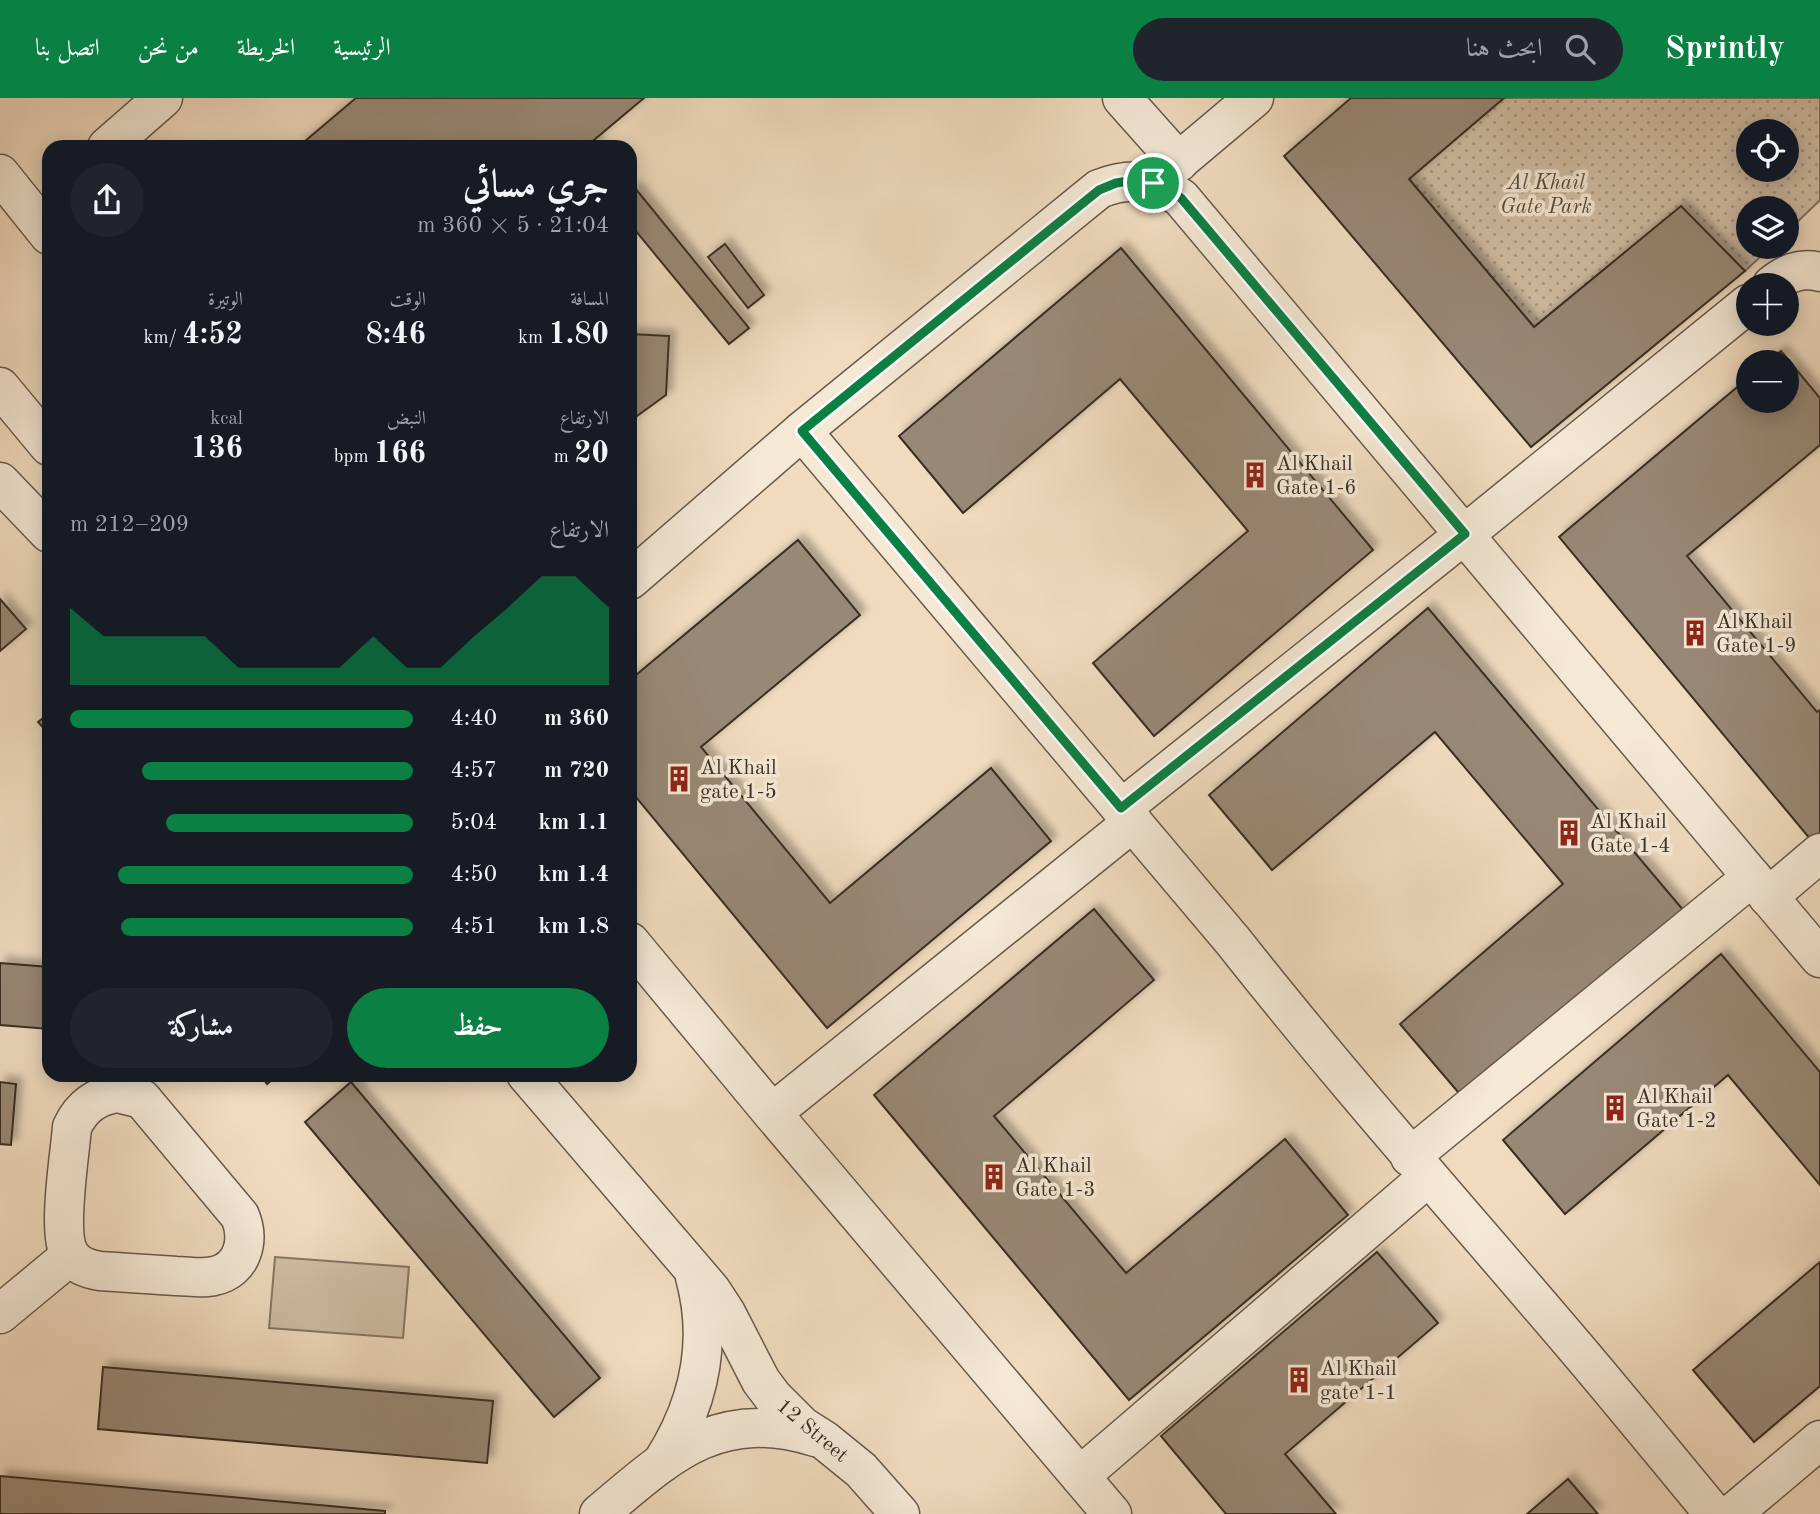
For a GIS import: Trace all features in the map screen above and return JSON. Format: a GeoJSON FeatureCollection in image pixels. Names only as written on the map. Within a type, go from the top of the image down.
{"type":"FeatureCollection","features":[{"type":"Feature","properties":{"kind":"street"},"geometry":{"type":"LineString","coordinates":[[1122,98],[1166,172],[1168,189],[1181,198],[1820,958]]}},
{"type":"Feature","properties":{"kind":"street"},"geometry":{"type":"LineString","coordinates":[[637,574],[802,431],[1099,190],[1166,172],[1254,98]]}},
{"type":"Feature","properties":{"kind":"street"},"geometry":{"type":"LineString","coordinates":[[114,140],[151,102]]}},
{"type":"Feature","properties":{"kind":"street"},"geometry":{"type":"LineString","coordinates":[[0,174],[42,214]]}},
{"type":"Feature","properties":{"kind":"street"},"geometry":{"type":"LineString","coordinates":[[1788,273],[1800,270],[1820,272]]}},
{"type":"Feature","properties":{"kind":"street"},"geometry":{"type":"LineString","coordinates":[[772,1113],[1465,534],[1736,314]]}},
{"type":"Feature","properties":{"kind":"street"},"geometry":{"type":"LineString","coordinates":[[0,387],[42,438]]}},
{"type":"Feature","properties":{"kind":"street"},"geometry":{"type":"LineString","coordinates":[[802,431],[1127,815],[1419,1167],[1578,1350],[1714,1514]]}},
{"type":"Feature","properties":{"kind":"street"},"geometry":{"type":"LineString","coordinates":[[0,481],[42,526]]}},
{"type":"Feature","properties":{"kind":"street"},"geometry":{"type":"LineString","coordinates":[[1080,1476],[1419,1167],[1760,887],[1820,853]]}},
{"type":"Feature","properties":{"kind":"street"},"geometry":{"type":"LineString","coordinates":[[637,950],[1112,1514]]}},
{"type":"Feature","properties":{"kind":"street","name":"12 Street"},"geometry":{"type":"LineString","coordinates":[[539,1083],[726,1312],[761,1381],[773,1397],[802,1426],[861,1470],[900,1514]]}},
{"type":"Feature","properties":{"kind":"street"},"geometry":{"type":"LineString","coordinates":[[118,1093],[142,1099],[240,1216],[246,1237],[240,1258],[225,1272],[215,1276],[89,1270],[70,1256],[64,1235],[72,1127],[85,1106],[106,1094],[118,1093]]}},
{"type":"Feature","properties":{"kind":"street"},"geometry":{"type":"LineString","coordinates":[[0,1314],[70,1256]]}},
{"type":"Feature","properties":{"kind":"street","name":"12 Street"},"geometry":{"type":"LineString","coordinates":[[663,1461],[690,1410],[700,1373],[704,1325],[692,1268]]}},
{"type":"Feature","properties":{"kind":"street"},"geometry":{"type":"LineString","coordinates":[[599,1514],[663,1461],[686,1446],[713,1435],[741,1429],[769,1428],[824,1440]]}},
{"type":"Feature","properties":{"kind":"street"},"geometry":{"type":"LineString","coordinates":[[1731,1514],[1820,1440]]}},
{"type":"Feature","properties":{"kind":"green space","name":"Al Khail Gate Park"},"geometry":{"type":"Polygon","coordinates":[[[1504,98],[1820,98],[1820,200],[1799,220],[1799,196],[1736,196],[1736,259],[1758,259],[1745,271],[1677,210],[1534,327],[1409,179],[1504,98]]]}},
{"type":"Feature","properties":{"kind":"green space"},"geometry":{"type":"Polygon","coordinates":[[[275,1257],[409,1267],[403,1338],[269,1328],[275,1257]]]}},
{"type":"Feature","properties":{"kind":"building"},"geometry":{"type":"Polygon","coordinates":[[[356,98],[644,98],[594,140],[306,140],[356,98]]]}},
{"type":"Feature","properties":{"kind":"building"},"geometry":{"type":"Polygon","coordinates":[[[1351,98],[1504,98],[1409,179],[1534,327],[1681,206],[1745,271],[1736,273],[1736,278],[1531,447],[1284,156],[1351,98]]]}},
{"type":"Feature","properties":{"kind":"building"},"geometry":{"type":"Polygon","coordinates":[[[637,190],[749,328],[729,344],[637,232],[637,190]]]}},
{"type":"Feature","properties":{"kind":"building"},"geometry":{"type":"Polygon","coordinates":[[[725,244],[764,295],[748,308],[708,257],[725,244]]]}},
{"type":"Feature","properties":{"kind":"building","name":"Al Khail Gate 1-6"},"geometry":{"type":"Polygon","coordinates":[[[1121,248],[1373,550],[1154,736],[1093,663],[1248,531],[1120,379],[963,513],[899,436],[1121,248]]]}},
{"type":"Feature","properties":{"kind":"building"},"geometry":{"type":"Polygon","coordinates":[[[637,334],[669,336],[666,395],[637,416],[637,334]]]}},
{"type":"Feature","properties":{"kind":"building","name":"Al Khail Gate 1-9"},"geometry":{"type":"Polygon","coordinates":[[[1799,373],[1820,398],[1820,445],[1687,556],[1817,712],[1820,710],[1820,833],[1811,840],[1559,537],[1736,388],[1736,413],[1799,413],[1799,373]]]}},
{"type":"Feature","properties":{"kind":"building","name":"Al Khail gate 1-5"},"geometry":{"type":"Polygon","coordinates":[[[798,540],[860,615],[701,747],[830,903],[991,768],[1051,841],[827,1028],[637,798],[637,674],[798,540]]]}},
{"type":"Feature","properties":{"kind":"building"},"geometry":{"type":"Polygon","coordinates":[[[0,599],[26,629],[0,651],[0,599]]]}},
{"type":"Feature","properties":{"kind":"building","name":"Al Khail Gate 1-4"},"geometry":{"type":"Polygon","coordinates":[[[1428,608],[1684,911],[1464,1099],[1400,1024],[1563,884],[1435,732],[1272,870],[1209,795],[1428,608]]]}},
{"type":"Feature","properties":{"kind":"building","name":"Al Khail Gate 1-3"},"geometry":{"type":"Polygon","coordinates":[[[1094,909],[1154,980],[994,1116],[1126,1273],[1285,1139],[1348,1215],[1129,1400],[874,1095],[1094,909]]]}},
{"type":"Feature","properties":{"kind":"building","name":"Al Khail Gate 1-2"},"geometry":{"type":"Polygon","coordinates":[[[1721,954],[1820,1072],[1820,1185],[1728,1075],[1565,1214],[1503,1140],[1721,954]]]}},
{"type":"Feature","properties":{"kind":"building"},"geometry":{"type":"Polygon","coordinates":[[[0,963],[42,966],[42,1028],[0,1025],[0,963]]]}},
{"type":"Feature","properties":{"kind":"building"},"geometry":{"type":"Polygon","coordinates":[[[0,1082],[16,1084],[11,1145],[0,1144],[0,1082]]]}},
{"type":"Feature","properties":{"kind":"building"},"geometry":{"type":"Polygon","coordinates":[[[351,1082],[600,1378],[554,1417],[305,1122],[351,1082]]]}},
{"type":"Feature","properties":{"kind":"building","name":"Al Khail gate 1-1"},"geometry":{"type":"Polygon","coordinates":[[[1377,1252],[1438,1323],[1285,1454],[1336,1514],[1226,1514],[1161,1436],[1377,1252]]]}},
{"type":"Feature","properties":{"kind":"building"},"geometry":{"type":"Polygon","coordinates":[[[1820,1262],[1820,1386],[1754,1442],[1693,1370],[1820,1262]]]}},
{"type":"Feature","properties":{"kind":"building"},"geometry":{"type":"Polygon","coordinates":[[[103,1367],[493,1401],[487,1463],[98,1429],[103,1367]]]}},
{"type":"Feature","properties":{"kind":"building"},"geometry":{"type":"Polygon","coordinates":[[[0,1476],[385,1511],[385,1514],[0,1514],[0,1476]]]}},
{"type":"Feature","properties":{"kind":"building"},"geometry":{"type":"Polygon","coordinates":[[[1568,1479],[1598,1514],[1527,1514],[1568,1479]]]}},
{"type":"Feature","properties":{"kind":"place","name":"Al Khail Gate 1-6"},"geometry":{"type":"Point","coordinates":[1255,475]}},
{"type":"Feature","properties":{"kind":"place","name":"Al Khail Gate 1-9"},"geometry":{"type":"Point","coordinates":[1695,633]}},
{"type":"Feature","properties":{"kind":"place","name":"Al Khail gate 1-5"},"geometry":{"type":"Point","coordinates":[679,779]}},
{"type":"Feature","properties":{"kind":"place","name":"Al Khail Gate 1-4"},"geometry":{"type":"Point","coordinates":[1569,833]}},
{"type":"Feature","properties":{"kind":"place","name":"Al Khail Gate 1-2"},"geometry":{"type":"Point","coordinates":[1615,1108]}},
{"type":"Feature","properties":{"kind":"place","name":"Al Khail Gate 1-3"},"geometry":{"type":"Point","coordinates":[994,1177]}},
{"type":"Feature","properties":{"kind":"place","name":"Al Khail gate 1-1"},"geometry":{"type":"Point","coordinates":[1299,1380]}},
{"type":"Feature","properties":{"kind":"route"},"geometry":{"type":"LineString","coordinates":[[1135,180],[1153,183],[1181,198],[1465,534],[1121,808],[802,431],[1099,190],[1116,183],[1135,180]]}}]}
